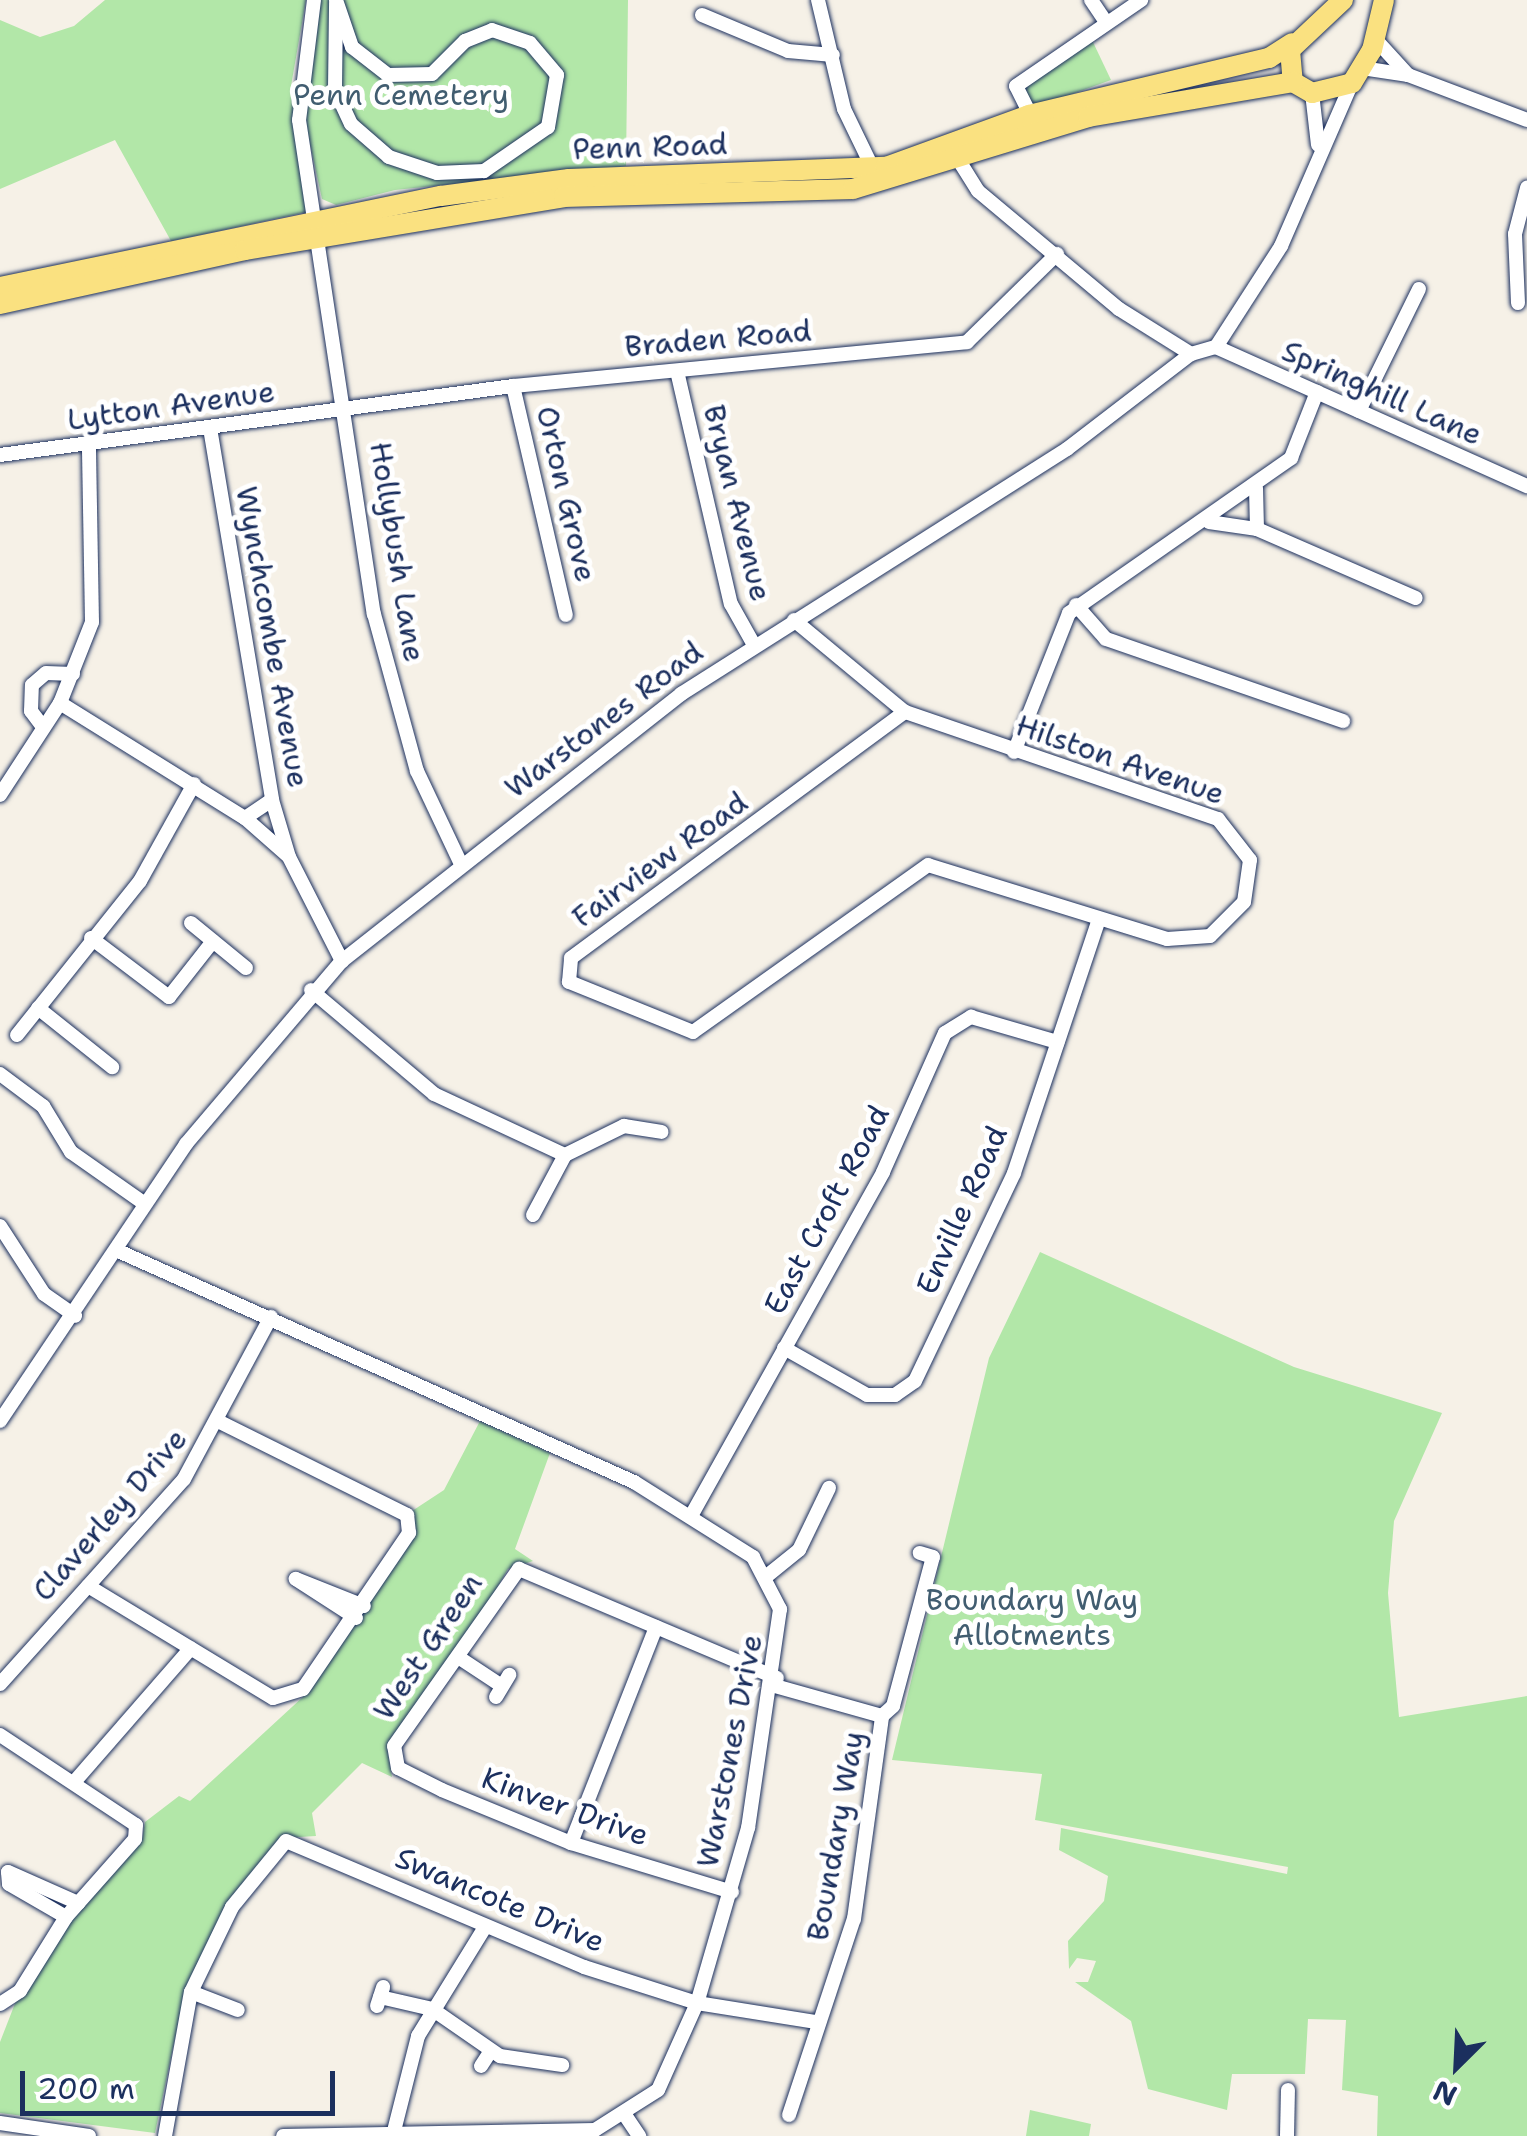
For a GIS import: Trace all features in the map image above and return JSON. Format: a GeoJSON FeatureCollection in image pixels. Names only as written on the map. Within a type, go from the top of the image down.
{"type":"FeatureCollection","features":[{"type":"Feature","properties":{"kind":"highway"},"geometry":{"type":"LineString","coordinates":[[1375,33],[1339,4],[1292,43],[1293,82],[1312,94],[1357,76],[1375,33],[1384,0]]}},
{"type":"Feature","properties":{"kind":"highway","name":"Penn Road"},"geometry":{"type":"LineString","coordinates":[[0,304],[322,228],[564,197],[853,189],[1035,122],[1270,58],[1292,43]]}},
{"type":"Feature","properties":{"kind":"highway","name":"Penn Road"},"geometry":{"type":"LineString","coordinates":[[1035,122],[1249,82],[1293,82]]}},
{"type":"Feature","properties":{"kind":"highway","name":"Penn Road"},"geometry":{"type":"LineString","coordinates":[[0,287],[569,179],[873,169],[953,152]]}},
{"type":"Feature","properties":{"kind":"street","name":"Hollybush Lane"},"geometry":{"type":"LineString","coordinates":[[314,0],[298,88],[349,409],[380,646],[418,771],[461,864]]}},
{"type":"Feature","properties":{"kind":"street"},"geometry":{"type":"LineString","coordinates":[[818,0],[844,109],[873,169]]}},
{"type":"Feature","properties":{"kind":"street"},"geometry":{"type":"LineString","coordinates":[[1091,0],[1106,22]]}},
{"type":"Feature","properties":{"kind":"street"},"geometry":{"type":"LineString","coordinates":[[1035,122],[1016,86],[1140,0]]}},
{"type":"Feature","properties":{"kind":"street"},"geometry":{"type":"LineString","coordinates":[[336,2],[352,47],[388,75],[432,74],[465,41],[492,30],[530,44],[558,75],[548,127],[484,171],[437,173],[390,157],[352,124],[335,89],[336,2]]}},
{"type":"Feature","properties":{"kind":"street"},"geometry":{"type":"LineString","coordinates":[[702,16],[788,51],[833,55]]}},
{"type":"Feature","properties":{"kind":"street"},"geometry":{"type":"LineString","coordinates":[[1375,33],[1408,76]]}},
{"type":"Feature","properties":{"kind":"street"},"geometry":{"type":"LineString","coordinates":[[1216,347],[1281,246],[1315,161],[1357,76],[1408,76],[1527,120]]}},
{"type":"Feature","properties":{"kind":"street"},"geometry":{"type":"LineString","coordinates":[[1312,94],[1321,121],[1315,161]]}},
{"type":"Feature","properties":{"kind":"street"},"geometry":{"type":"LineString","coordinates":[[953,152],[978,192],[1191,354]]}},
{"type":"Feature","properties":{"kind":"street"},"geometry":{"type":"LineString","coordinates":[[1513,297],[1515,234],[1527,188]]}},
{"type":"Feature","properties":{"kind":"street","name":"Braden Road"},"geometry":{"type":"LineString","coordinates":[[349,409],[513,386],[968,342],[1057,254]]}},
{"type":"Feature","properties":{"kind":"street"},"geometry":{"type":"LineString","coordinates":[[1359,411],[1419,289]]}},
{"type":"Feature","properties":{"kind":"street","name":"Warstones Road"},"geometry":{"type":"LineString","coordinates":[[0,1421],[75,1316],[145,1204],[311,990],[342,961],[461,864],[754,645],[1068,450],[1191,354],[1216,347]]}},
{"type":"Feature","properties":{"kind":"street","name":"Springhill Lane"},"geometry":{"type":"LineString","coordinates":[[1216,347],[1527,486]]}},
{"type":"Feature","properties":{"kind":"street","name":"Bryan Avenue"},"geometry":{"type":"LineString","coordinates":[[677,371],[731,604],[754,645]]}},
{"type":"Feature","properties":{"kind":"street","name":"Orton Grove"},"geometry":{"type":"LineString","coordinates":[[513,386],[566,615]]}},
{"type":"Feature","properties":{"kind":"street"},"geometry":{"type":"LineString","coordinates":[[1014,752],[1076,605],[1208,522],[1291,458],[1317,392]]}},
{"type":"Feature","properties":{"kind":"street","name":"Lytton Avenue"},"geometry":{"type":"LineString","coordinates":[[0,455],[349,409]]}},
{"type":"Feature","properties":{"kind":"street","name":"Wynchcombe Avenue"},"geometry":{"type":"LineString","coordinates":[[210,428],[272,800],[288,857],[342,961]]}},
{"type":"Feature","properties":{"kind":"street"},"geometry":{"type":"LineString","coordinates":[[0,795],[60,703],[92,622],[89,445]]}},
{"type":"Feature","properties":{"kind":"street"},"geometry":{"type":"LineString","coordinates":[[1256,488],[1257,529]]}},
{"type":"Feature","properties":{"kind":"street"},"geometry":{"type":"LineString","coordinates":[[1208,522],[1257,529],[1416,598]]}},
{"type":"Feature","properties":{"kind":"street"},"geometry":{"type":"LineString","coordinates":[[1076,605],[1106,639],[1343,721]]}},
{"type":"Feature","properties":{"kind":"street","name":"Hilston Avenue"},"geometry":{"type":"LineString","coordinates":[[794,620],[905,712],[1014,752],[1202,812],[1234,832],[1250,860],[1244,902],[1210,936],[1167,939],[935,866]]}},
{"type":"Feature","properties":{"kind":"street"},"geometry":{"type":"LineString","coordinates":[[43,727],[31,711],[32,685],[46,674],[73,674]]}},
{"type":"Feature","properties":{"kind":"street"},"geometry":{"type":"LineString","coordinates":[[60,703],[245,818],[288,857]]}},
{"type":"Feature","properties":{"kind":"street","name":"Fairview Road"},"geometry":{"type":"LineString","coordinates":[[905,712],[571,958],[566,973],[693,1032],[935,866]]}},
{"type":"Feature","properties":{"kind":"street"},"geometry":{"type":"LineString","coordinates":[[16,1036],[91,938],[140,882],[194,784]]}},
{"type":"Feature","properties":{"kind":"street"},"geometry":{"type":"LineString","coordinates":[[245,818],[272,800]]}},
{"type":"Feature","properties":{"kind":"street","name":"Enville Road"},"geometry":{"type":"LineString","coordinates":[[784,1348],[867,1395],[895,1395],[915,1382],[1014,1173],[1099,919]]}},
{"type":"Feature","properties":{"kind":"street"},"geometry":{"type":"LineString","coordinates":[[191,922],[246,968]]}},
{"type":"Feature","properties":{"kind":"street"},"geometry":{"type":"LineString","coordinates":[[91,938],[169,997]]}},
{"type":"Feature","properties":{"kind":"street"},"geometry":{"type":"LineString","coordinates":[[158,1012],[213,941]]}},
{"type":"Feature","properties":{"kind":"street"},"geometry":{"type":"LineString","coordinates":[[311,990],[434,1094],[564,1155],[638,1134],[662,1132]]}},
{"type":"Feature","properties":{"kind":"street"},"geometry":{"type":"LineString","coordinates":[[38,1008],[112,1068]]}},
{"type":"Feature","properties":{"kind":"street","name":"East Croft Road"},"geometry":{"type":"LineString","coordinates":[[692,1516],[904,1132],[945,1033],[971,1018],[1057,1042]]}},
{"type":"Feature","properties":{"kind":"street"},"geometry":{"type":"LineString","coordinates":[[0,1074],[44,1106],[71,1152],[145,1204]]}},
{"type":"Feature","properties":{"kind":"street"},"geometry":{"type":"LineString","coordinates":[[533,1216],[564,1155]]}},
{"type":"Feature","properties":{"kind":"street"},"geometry":{"type":"LineString","coordinates":[[0,1226],[44,1294],[75,1316]]}},
{"type":"Feature","properties":{"kind":"street"},"geometry":{"type":"LineString","coordinates":[[116,1250],[551,1441],[692,1516],[768,1575],[799,1550],[829,1488]]}},
{"type":"Feature","properties":{"kind":"street","name":"Claverley Drive"},"geometry":{"type":"LineString","coordinates":[[0,1684],[88,1586],[222,1423],[270,1317]]}},
{"type":"Feature","properties":{"kind":"street"},"geometry":{"type":"LineString","coordinates":[[88,1586],[274,1698],[303,1689],[360,1612],[409,1533],[407,1515],[222,1423]]}},
{"type":"Feature","properties":{"kind":"street","name":"Boundary Way"},"geometry":{"type":"LineString","coordinates":[[789,2115],[816,2022],[854,1919],[882,1716],[893,1706],[933,1557],[920,1553]]}},
{"type":"Feature","properties":{"kind":"street","name":"West Green"},"geometry":{"type":"LineString","coordinates":[[393,1753],[461,1659],[512,1572],[537,1570],[656,1628]]}},
{"type":"Feature","properties":{"kind":"street","name":"Warstones Drive"},"geometry":{"type":"LineString","coordinates":[[283,2136],[579,2132],[627,2118],[666,2080],[697,2003],[732,1892],[776,1682],[782,1622],[768,1575]]}},
{"type":"Feature","properties":{"kind":"street"},"geometry":{"type":"LineString","coordinates":[[571,1843],[656,1628],[776,1682],[882,1716]]}},
{"type":"Feature","properties":{"kind":"street"},"geometry":{"type":"LineString","coordinates":[[76,1782],[191,1648]]}},
{"type":"Feature","properties":{"kind":"street"},"geometry":{"type":"LineString","coordinates":[[461,1659],[502,1686]]}},
{"type":"Feature","properties":{"kind":"street"},"geometry":{"type":"LineString","coordinates":[[0,1735],[136,1825],[135,1839],[66,1917],[20,1990],[0,2004]]}},
{"type":"Feature","properties":{"kind":"street","name":"Kinver Drive"},"geometry":{"type":"LineString","coordinates":[[393,1753],[414,1778],[571,1843],[732,1892]]}},
{"type":"Feature","properties":{"kind":"street","name":"Swancote Drive"},"geometry":{"type":"LineString","coordinates":[[190,1992],[232,1907],[286,1841],[484,1928],[697,2003],[816,2022]]}},
{"type":"Feature","properties":{"kind":"street"},"geometry":{"type":"LineString","coordinates":[[66,1917],[9,1884],[8,1872],[78,1902]]}},
{"type":"Feature","properties":{"kind":"street"},"geometry":{"type":"LineString","coordinates":[[393,2135],[405,2072],[432,2008],[484,1928]]}},
{"type":"Feature","properties":{"kind":"street"},"geometry":{"type":"LineString","coordinates":[[165,2136],[190,1992],[238,2010]]}},
{"type":"Feature","properties":{"kind":"street"},"geometry":{"type":"LineString","coordinates":[[380,1997],[432,2008],[490,2052],[562,2065]]}},
{"type":"Feature","properties":{"kind":"street"},"geometry":{"type":"LineString","coordinates":[[481,2066],[490,2052]]}},
{"type":"Feature","properties":{"kind":"street"},"geometry":{"type":"LineString","coordinates":[[1286,2136],[1288,2090]]}},
{"type":"Feature","properties":{"kind":"street"},"geometry":{"type":"LineString","coordinates":[[627,2118],[639,2136]]}},
{"type":"Feature","properties":{"kind":"street"},"geometry":{"type":"LineString","coordinates":[[0,2123],[89,2136]]}},
{"type":"Feature","properties":{"kind":"green space"},"geometry":{"type":"Polygon","coordinates":[[[105,0],[306,0],[291,86],[307,212],[171,241],[115,140],[0,189],[0,20],[40,37],[74,26],[105,0]]]}},
{"type":"Feature","properties":{"kind":"green space","name":"Penn Cemetery"},"geometry":{"type":"Polygon","coordinates":[[[315,0],[628,0],[626,166],[395,190],[336,205],[322,199],[303,112],[315,0]]]}},
{"type":"Feature","properties":{"kind":"green space"},"geometry":{"type":"Polygon","coordinates":[[[1092,40],[1111,80],[1028,110],[1025,85],[1092,40]]]}},
{"type":"Feature","properties":{"kind":"green space","name":"Boundary Way Allotments"},"geometry":{"type":"Polygon","coordinates":[[[1040,1252],[1294,1367],[1442,1413],[1394,1521],[1388,1593],[1399,1717],[1527,1696],[1527,2136],[1377,2136],[1378,2096],[1342,2090],[1346,2020],[1308,2019],[1305,2074],[1232,2074],[1227,2110],[1148,2089],[1131,2021],[1075,1982],[1088,1982],[1096,1961],[1077,1958],[1069,1969],[1068,1941],[1104,1901],[1108,1876],[1059,1850],[1061,1828],[1287,1874],[1288,1867],[1035,1820],[1042,1774],[892,1760],[989,1358],[1040,1252]]]}},
{"type":"Feature","properties":{"kind":"green space"},"geometry":{"type":"Polygon","coordinates":[[[480,1421],[550,1453],[515,1549],[533,1561],[508,1569],[458,1654],[387,1745],[392,1777],[362,1763],[312,1813],[316,1836],[283,1838],[232,1902],[182,2005],[155,2133],[0,2113],[0,2042],[16,2001],[75,1914],[142,1839],[145,1822],[179,1796],[190,1801],[305,1695],[416,1531],[412,1511],[444,1490],[480,1421]]]}},
{"type":"Feature","properties":{"kind":"green space"},"geometry":{"type":"Polygon","coordinates":[[[1030,2110],[1091,2124],[1089,2136],[1026,2136],[1030,2110]]]}}]}
